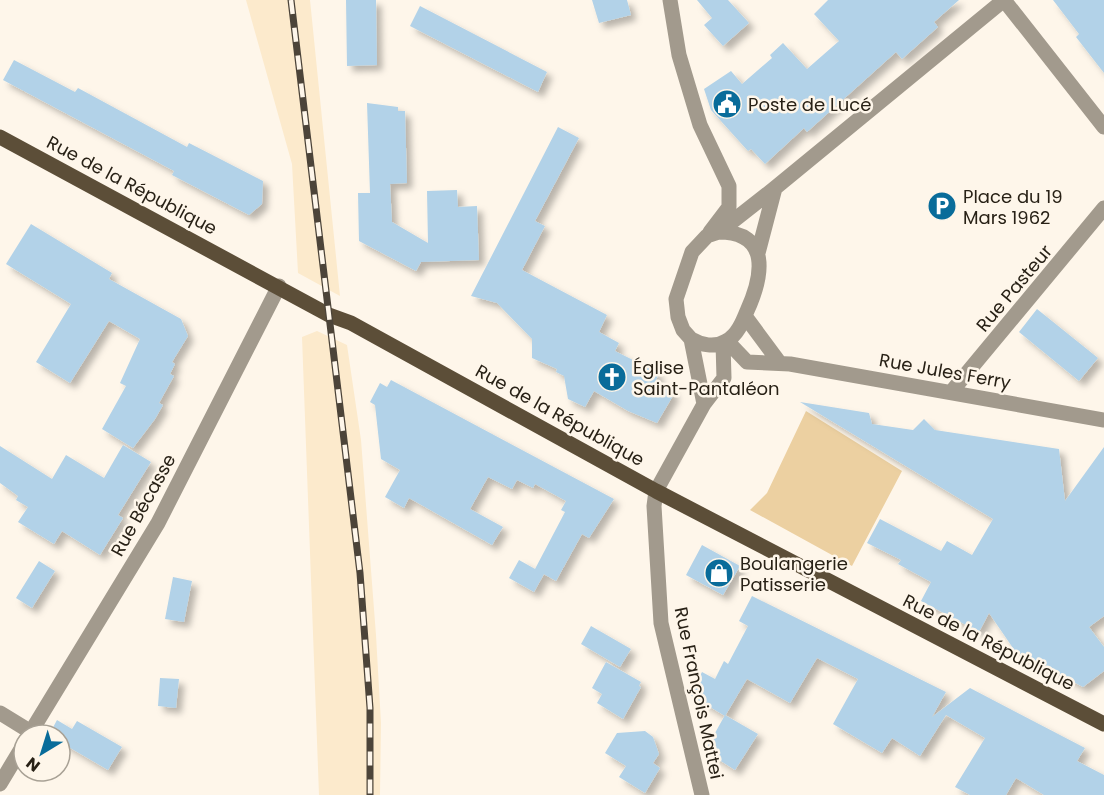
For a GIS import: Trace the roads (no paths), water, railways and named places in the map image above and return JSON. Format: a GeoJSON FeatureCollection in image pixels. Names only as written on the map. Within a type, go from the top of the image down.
{"type":"FeatureCollection","features":[{"type":"Feature","properties":{"kind":"main road","name":"Rue de la République"},"geometry":{"type":"LineString","coordinates":[[0,137],[329,315],[351,323],[656,491],[1104,724]]}},
{"type":"Feature","properties":{"kind":"street"},"geometry":{"type":"LineString","coordinates":[[670,0],[679,56],[700,125],[729,186],[729,207],[713,234]]}},
{"type":"Feature","properties":{"kind":"street"},"geometry":{"type":"LineString","coordinates":[[713,234],[732,232],[748,240],[758,253],[761,267],[756,291],[734,335],[725,342],[711,346],[691,339],[683,330],[678,317],[676,299],[692,252],[713,234],[775,188],[1004,0],[1104,127]]}},
{"type":"Feature","properties":{"kind":"street"},"geometry":{"type":"LineString","coordinates":[[758,253],[775,188]]}},
{"type":"Feature","properties":{"kind":"street","name":"Rue Pasteur"},"geometry":{"type":"LineString","coordinates":[[952,391],[1104,208]]}},
{"type":"Feature","properties":{"kind":"street","name":"Rue Bécasse"},"geometry":{"type":"LineString","coordinates":[[37,723],[158,523],[279,286]]}},
{"type":"Feature","properties":{"kind":"street"},"geometry":{"type":"LineString","coordinates":[[745,316],[779,362]]}},
{"type":"Feature","properties":{"kind":"street"},"geometry":{"type":"LineString","coordinates":[[691,339],[704,404]]}},
{"type":"Feature","properties":{"kind":"street"},"geometry":{"type":"LineString","coordinates":[[656,491],[704,404],[724,378],[725,342]]}},
{"type":"Feature","properties":{"kind":"street","name":"Rue Jules Ferry"},"geometry":{"type":"LineString","coordinates":[[725,342],[747,362],[779,362],[952,391],[1104,420]]}},
{"type":"Feature","properties":{"kind":"street","name":"Rue François Mattei"},"geometry":{"type":"LineString","coordinates":[[656,491],[654,506],[661,623],[702,795]]}},
{"type":"Feature","properties":{"kind":"street"},"geometry":{"type":"LineString","coordinates":[[0,713],[12,723]]}},
{"type":"Feature","properties":{"kind":"street","name":"Rue Bécasse"},"geometry":{"type":"LineString","coordinates":[[0,784],[12,764]]}},
{"type":"Feature","properties":{"kind":"railway"},"geometry":{"type":"LineString","coordinates":[[291,0],[360,573],[370,708],[370,795]]}},
{"type":"Feature","properties":{"kind":"place","name":"Poste de Lucé"},"geometry":{"type":"Point","coordinates":[727,104]}},
{"type":"Feature","properties":{"kind":"place","name":"Place du 19 Mars 1962"},"geometry":{"type":"Point","coordinates":[942,206]}},
{"type":"Feature","properties":{"kind":"place","name":"Église Saint-Pantaléon"},"geometry":{"type":"Point","coordinates":[612,377]}},
{"type":"Feature","properties":{"kind":"place","name":"Boulangerie Patisserie"},"geometry":{"type":"Point","coordinates":[719,573]}}]}
